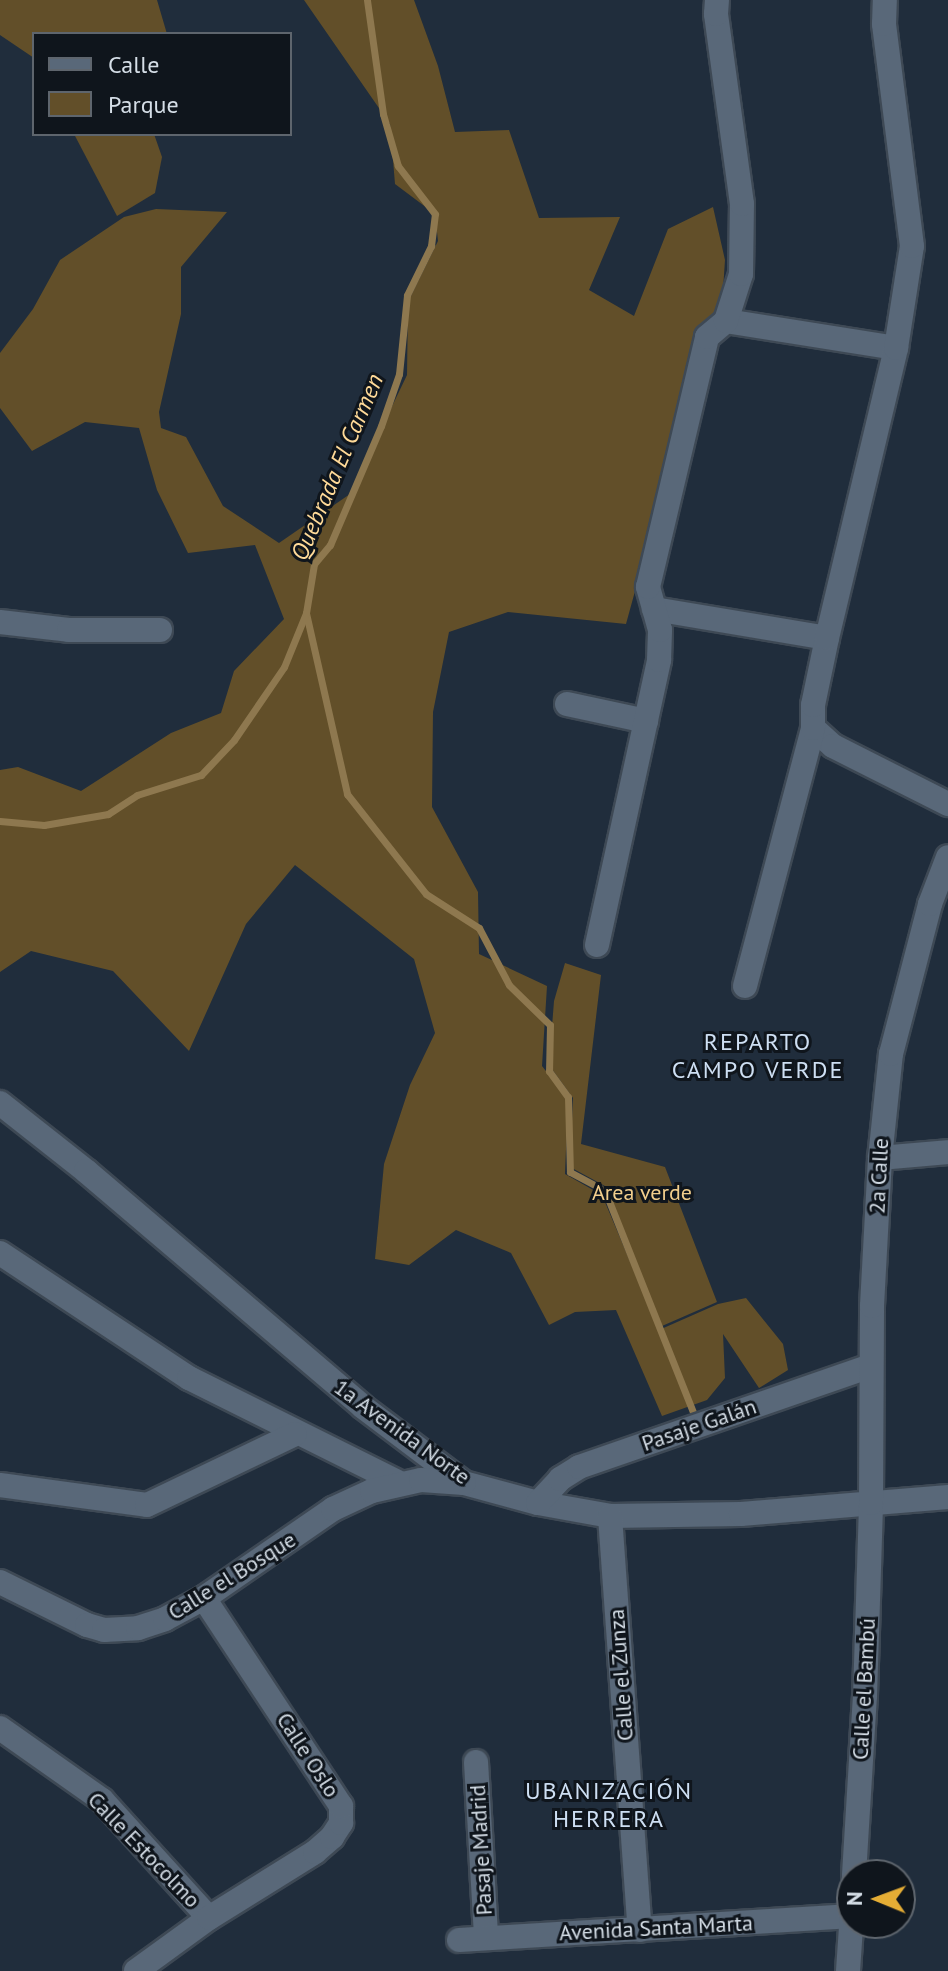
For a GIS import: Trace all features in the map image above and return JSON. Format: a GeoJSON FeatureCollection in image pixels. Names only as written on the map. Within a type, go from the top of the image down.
{"type":"FeatureCollection","features":[{"type":"Feature","properties":{"kind":"street"},"geometry":{"type":"LineString","coordinates":[[597,945],[659,660],[660,630],[648,587],[707,337],[726,321],[741,274],[742,204],[716,14],[717,0]]}},
{"type":"Feature","properties":{"kind":"street"},"geometry":{"type":"LineString","coordinates":[[745,986],[813,728],[813,705],[827,638],[896,348],[912,246],[884,24],[885,0]]}},
{"type":"Feature","properties":{"kind":"street"},"geometry":{"type":"LineString","coordinates":[[726,321],[896,348]]}},
{"type":"Feature","properties":{"kind":"street"},"geometry":{"type":"LineString","coordinates":[[654,609],[827,638]]}},
{"type":"Feature","properties":{"kind":"street"},"geometry":{"type":"LineString","coordinates":[[0,622],[69,630],[160,630]]}},
{"type":"Feature","properties":{"kind":"street"},"geometry":{"type":"LineString","coordinates":[[567,704],[646,721]]}},
{"type":"Feature","properties":{"kind":"street"},"geometry":{"type":"LineString","coordinates":[[813,728],[833,746],[948,804]]}},
{"type":"Feature","properties":{"kind":"street","name":"2a Calle"},"geometry":{"type":"LineString","coordinates":[[871,1503],[871,1366],[880,1158],[891,1054],[930,904],[948,857]]}},
{"type":"Feature","properties":{"kind":"street","name":"1a Avenida Norte"},"geometry":{"type":"LineString","coordinates":[[0,1103],[86,1171],[363,1407],[464,1483],[538,1503],[610,1516],[741,1514],[948,1497]]}},
{"type":"Feature","properties":{"kind":"street"},"geometry":{"type":"LineString","coordinates":[[880,1158],[948,1152]]}},
{"type":"Feature","properties":{"kind":"street"},"geometry":{"type":"LineString","coordinates":[[0,1253],[189,1378],[295,1434],[400,1483]]}},
{"type":"Feature","properties":{"kind":"street","name":"Pasaje Galán"},"geometry":{"type":"LineString","coordinates":[[538,1503],[560,1479],[579,1467],[871,1366]]}},
{"type":"Feature","properties":{"kind":"street"},"geometry":{"type":"LineString","coordinates":[[0,1485],[147,1505],[295,1434]]}},
{"type":"Feature","properties":{"kind":"street","name":"Calle el Bosque"},"geometry":{"type":"LineString","coordinates":[[0,1582],[104,1630],[138,1628],[165,1619],[204,1598],[333,1509],[372,1491],[421,1480],[464,1483]]}},
{"type":"Feature","properties":{"kind":"street","name":"Calle el Bambú"},"geometry":{"type":"LineString","coordinates":[[855,1859],[871,1503]]}},
{"type":"Feature","properties":{"kind":"street","name":"Calle el Zunza"},"geometry":{"type":"LineString","coordinates":[[610,1516],[640,1930]]}},
{"type":"Feature","properties":{"kind":"street","name":"Calle Oslo"},"geometry":{"type":"LineString","coordinates":[[136,1971],[209,1918],[323,1845],[341,1823],[341,1806],[204,1598]]}},
{"type":"Feature","properties":{"kind":"street","name":"Calle Estocolmo"},"geometry":{"type":"LineString","coordinates":[[0,1728],[102,1800],[209,1918]]}},
{"type":"Feature","properties":{"kind":"street","name":"Pasaje Madrid"},"geometry":{"type":"LineString","coordinates":[[476,1762],[486,1938]]}},
{"type":"Feature","properties":{"kind":"street","name":"Avenida Santa Marta"},"geometry":{"type":"LineString","coordinates":[[459,1940],[836,1916]]}},
{"type":"Feature","properties":{"kind":"street"},"geometry":{"type":"LineString","coordinates":[[850,1965],[851,1939]]}},
{"type":"Feature","properties":{"kind":"green space"},"geometry":{"type":"Polygon","coordinates":[[[0,0],[157,0],[166,32],[32,32],[32,57],[0,35],[0,0]]]}},
{"type":"Feature","properties":{"kind":"green space"},"geometry":{"type":"Polygon","coordinates":[[[304,0],[414,0],[438,66],[455,132],[509,130],[539,218],[620,217],[589,290],[634,316],[668,229],[713,207],[725,260],[721,320],[668,471],[626,624],[508,612],[449,632],[433,712],[432,807],[478,892],[479,954],[547,986],[542,1066],[568,1099],[565,1174],[602,1195],[659,1330],[718,1304],[746,1298],[783,1344],[788,1370],[759,1388],[723,1334],[725,1378],[707,1400],[662,1416],[616,1310],[575,1312],[549,1325],[511,1253],[456,1230],[409,1265],[375,1259],[384,1164],[410,1085],[435,1033],[414,959],[295,865],[246,924],[189,1051],[113,971],[31,951],[0,972],[0,770],[18,767],[81,791],[171,733],[221,713],[234,671],[284,619],[255,545],[188,553],[157,490],[139,428],[85,422],[32,451],[0,408],[0,353],[33,309],[60,260],[124,217],[156,209],[227,212],[181,267],[181,314],[159,412],[161,428],[186,437],[223,506],[279,543],[350,494],[407,375],[408,302],[438,241],[435,214],[395,184],[390,124],[304,0]]]}},
{"type":"Feature","properties":{"kind":"green space"},"geometry":{"type":"Polygon","coordinates":[[[75,136],[155,136],[162,157],[155,193],[117,216],[75,136]]]}},
{"type":"Feature","properties":{"kind":"green space","name":"Area verde"},"geometry":{"type":"Polygon","coordinates":[[[565,963],[601,975],[581,1144],[665,1167],[717,1302],[662,1326],[605,1186],[570,1167],[573,1098],[549,1065],[554,1001],[565,963]]]}},
{"type":"Feature","properties":{"kind":"waterway","name":"Quebrada El Carmen"},"geometry":{"type":"LineString","coordinates":[[0,821],[44,825],[108,814],[137,795],[201,775],[234,740],[284,667],[306,613],[314,564],[330,545],[381,426],[399,374],[407,295],[431,246],[435,214],[398,166],[383,114],[367,0]]}},
{"type":"Feature","properties":{"kind":"waterway"},"geometry":{"type":"LineString","coordinates":[[306,613],[347,794],[426,894],[479,928],[509,985],[550,1025],[549,1071],[568,1097],[570,1172],[605,1191],[696,1420]]}},
{"type":"Feature","properties":{"kind":"district","name":"REPARTO CAMPO VERDE"},"geometry":{"type":"Point","coordinates":[758,1056]}},
{"type":"Feature","properties":{"kind":"district","name":"UBANIZACIÓN HERRERA"},"geometry":{"type":"Point","coordinates":[609,1805]}}]}
